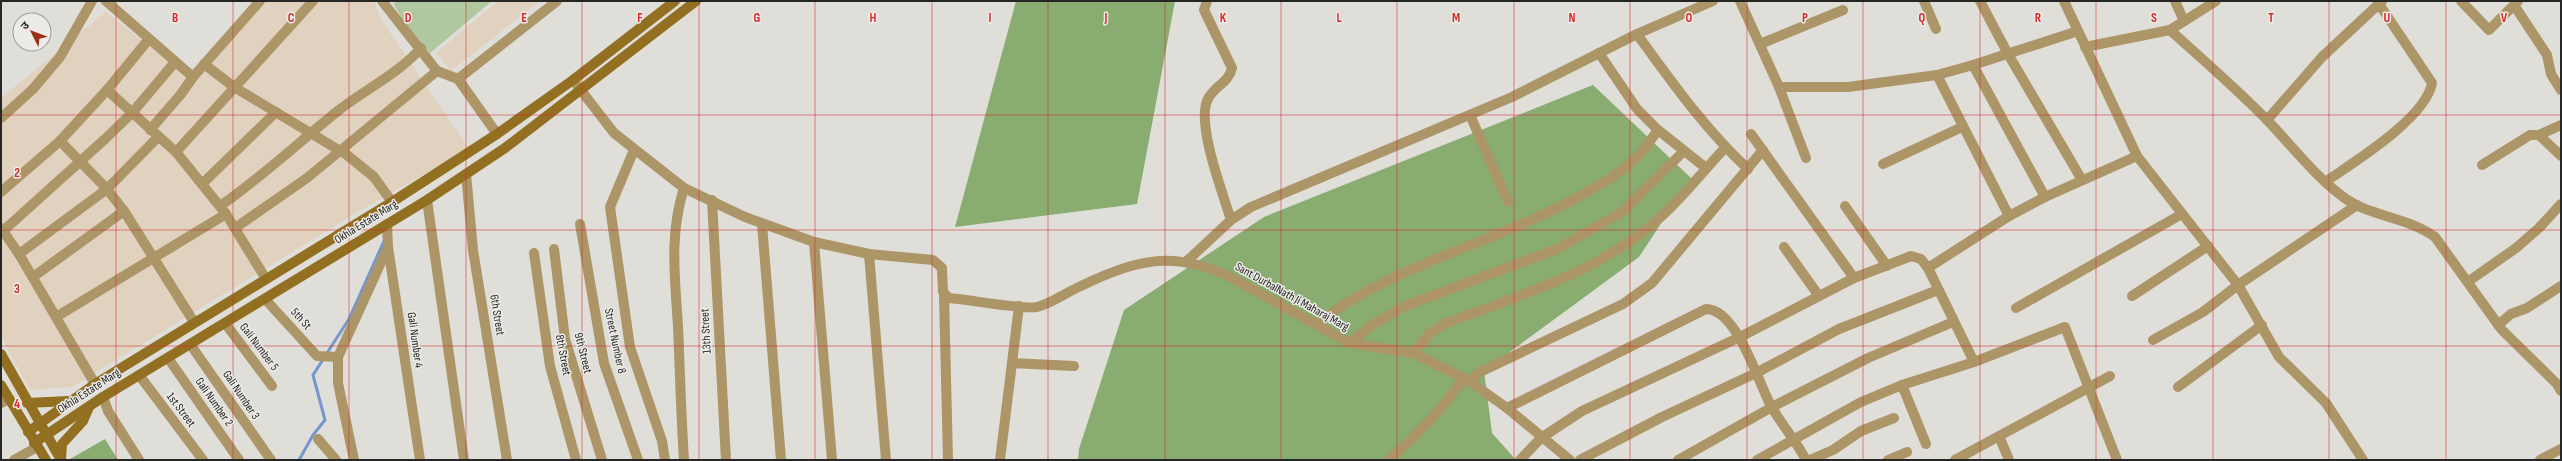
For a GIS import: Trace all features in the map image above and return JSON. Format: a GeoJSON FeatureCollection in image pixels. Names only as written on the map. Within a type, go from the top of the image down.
{"type":"FeatureCollection","features":[{"type":"Feature","properties":{"kind":"main road","name":"Okhla Estate Marg"},"geometry":{"type":"LineString","coordinates":[[28,432],[69,401],[95,384],[392,202],[496,134],[573,80],[675,1]]}},
{"type":"Feature","properties":{"kind":"main road","name":"Okhla Estate Marg"},"geometry":{"type":"LineString","coordinates":[[36,445],[46,435],[103,397],[265,299],[466,174],[582,91],[696,1]]}},
{"type":"Feature","properties":{"kind":"main road"},"geometry":{"type":"LineString","coordinates":[[1,354],[27,403],[61,460]]}},
{"type":"Feature","properties":{"kind":"main road"},"geometry":{"type":"LineString","coordinates":[[1,385],[5,401],[46,460]]}},
{"type":"Feature","properties":{"kind":"main road"},"geometry":{"type":"LineString","coordinates":[[27,403],[69,401]]}},
{"type":"Feature","properties":{"kind":"main road"},"geometry":{"type":"LineString","coordinates":[[61,460],[62,444],[84,421],[89,407]]}},
{"type":"Feature","properties":{"kind":"street"},"geometry":{"type":"LineString","coordinates":[[1,118],[33,89],[60,57],[92,1]]}},
{"type":"Feature","properties":{"kind":"street"},"geometry":{"type":"LineString","coordinates":[[106,1],[193,77]]}},
{"type":"Feature","properties":{"kind":"street"},"geometry":{"type":"LineString","coordinates":[[150,130],[204,64],[260,1]]}},
{"type":"Feature","properties":{"kind":"street"},"geometry":{"type":"LineString","coordinates":[[176,152],[314,1]]}},
{"type":"Feature","properties":{"kind":"street"},"geometry":{"type":"LineString","coordinates":[[382,1],[421,48],[437,71],[458,79],[496,134]]}},
{"type":"Feature","properties":{"kind":"street"},"geometry":{"type":"LineString","coordinates":[[458,79],[557,1]]}},
{"type":"Feature","properties":{"kind":"street"},"geometry":{"type":"LineString","coordinates":[[1207,1],[1204,10],[1232,68],[1226,80],[1211,94],[1205,109],[1212,159],[1231,220]]}},
{"type":"Feature","properties":{"kind":"street"},"geometry":{"type":"LineString","coordinates":[[1187,261],[1231,220],[1252,207],[1512,97],[1637,34],[1713,1]]}},
{"type":"Feature","properties":{"kind":"street"},"geometry":{"type":"LineString","coordinates":[[1740,1],[1780,87],[1806,158]]}},
{"type":"Feature","properties":{"kind":"street"},"geometry":{"type":"LineString","coordinates":[[1924,1],[1936,29]]}},
{"type":"Feature","properties":{"kind":"street"},"geometry":{"type":"LineString","coordinates":[[1980,1],[2008,54],[2082,180]]}},
{"type":"Feature","properties":{"kind":"street"},"geometry":{"type":"LineString","coordinates":[[2064,1],[2137,156],[2238,285],[2262,325],[2279,358],[2326,403],[2363,460]]}},
{"type":"Feature","properties":{"kind":"street"},"geometry":{"type":"LineString","coordinates":[[2175,1],[2184,21]]}},
{"type":"Feature","properties":{"kind":"street"},"geometry":{"type":"LineString","coordinates":[[2085,47],[2170,30],[2216,1]]}},
{"type":"Feature","properties":{"kind":"street"},"geometry":{"type":"LineString","coordinates":[[2461,1],[2489,30],[2516,3],[2547,55],[2551,74],[2561,90]]}},
{"type":"Feature","properties":{"kind":"street"},"geometry":{"type":"LineString","coordinates":[[2267,120],[2322,57],[2380,2],[2432,82],[2431,90],[2423,103],[2395,132],[2325,182]]}},
{"type":"Feature","properties":{"kind":"street"},"geometry":{"type":"LineString","coordinates":[[1760,44],[1843,10]]}},
{"type":"Feature","properties":{"kind":"street"},"geometry":{"type":"LineString","coordinates":[[2170,30],[2267,120],[2325,182],[2357,205],[2423,228],[2435,237],[2469,281],[2498,325],[2557,384],[2561,391]]}},
{"type":"Feature","properties":{"kind":"street"},"geometry":{"type":"LineString","coordinates":[[1780,87],[1848,87],[1937,75],[1974,65],[2078,31]]}},
{"type":"Feature","properties":{"kind":"street"},"geometry":{"type":"LineString","coordinates":[[1637,34],[1688,104],[1720,139],[1725,148],[1748,168]]}},
{"type":"Feature","properties":{"kind":"street"},"geometry":{"type":"LineString","coordinates":[[1,192],[60,141],[107,90],[149,39]]}},
{"type":"Feature","properties":{"kind":"street"},"geometry":{"type":"LineString","coordinates":[[56,317],[154,258],[223,210],[340,109],[408,63],[421,48]]}},
{"type":"Feature","properties":{"kind":"street"},"geometry":{"type":"LineString","coordinates":[[1599,53],[1637,109],[1658,130],[1706,168]]}},
{"type":"Feature","properties":{"kind":"street"},"geometry":{"type":"LineString","coordinates":[[95,384],[33,277],[2,230],[132,113],[175,62]]}},
{"type":"Feature","properties":{"kind":"street"},"geometry":{"type":"LineString","coordinates":[[204,64],[234,87],[339,151],[374,177],[392,202]]}},
{"type":"Feature","properties":{"kind":"street"},"geometry":{"type":"LineString","coordinates":[[1974,65],[2045,197]]}},
{"type":"Feature","properties":{"kind":"street"},"geometry":{"type":"LineString","coordinates":[[235,228],[307,178],[437,71]]}},
{"type":"Feature","properties":{"kind":"street"},"geometry":{"type":"LineString","coordinates":[[1937,75],[1962,127],[2009,216]]}},
{"type":"Feature","properties":{"kind":"street"},"geometry":{"type":"LineString","coordinates":[[573,80],[614,133],[684,188],[762,224],[814,242],[869,254],[932,260],[938,263],[942,268],[944,295],[948,460]]}},
{"type":"Feature","properties":{"kind":"street"},"geometry":{"type":"LineString","coordinates":[[107,90],[176,152],[223,210],[266,279]]}},
{"type":"Feature","properties":{"kind":"street"},"geometry":{"type":"LineString","coordinates":[[202,184],[276,112]]}},
{"type":"Feature","properties":{"kind":"street"},"geometry":{"type":"LineString","coordinates":[[1470,115],[1508,202]]}},
{"type":"Feature","properties":{"kind":"street"},"geometry":{"type":"LineString","coordinates":[[2482,165],[2530,135],[2539,135],[2561,125]]}},
{"type":"Feature","properties":{"kind":"street"},"geometry":{"type":"LineString","coordinates":[[1883,164],[1962,127]]}},
{"type":"Feature","properties":{"kind":"street"},"geometry":{"type":"LineString","coordinates":[[1316,325],[1334,310],[1377,285],[1502,233],[1585,194],[1638,156],[1658,130]]}},
{"type":"Feature","properties":{"kind":"street"},"geometry":{"type":"LineString","coordinates":[[1751,134],[1854,278]]}},
{"type":"Feature","properties":{"kind":"street"},"geometry":{"type":"LineString","coordinates":[[2539,135],[2561,156]]}},
{"type":"Feature","properties":{"kind":"street"},"geometry":{"type":"LineString","coordinates":[[19,254],[107,188],[158,137]]}},
{"type":"Feature","properties":{"kind":"street"},"geometry":{"type":"LineString","coordinates":[[60,141],[107,188],[124,211],[194,322]]}},
{"type":"Feature","properties":{"kind":"street"},"geometry":{"type":"LineString","coordinates":[[1413,353],[1430,333],[1444,324],[1548,285],[1616,252],[1651,226],[1725,148]]}},
{"type":"Feature","properties":{"kind":"street"},"geometry":{"type":"LineString","coordinates":[[634,150],[610,207],[630,347],[662,441],[665,460]]}},
{"type":"Feature","properties":{"kind":"street"},"geometry":{"type":"LineString","coordinates":[[1389,460],[1417,436],[1466,380],[1623,304],[1639,294],[1669,264],[1763,150]]}},
{"type":"Feature","properties":{"kind":"street"},"geometry":{"type":"LineString","coordinates":[[1349,343],[1372,325],[1405,306],[1551,251],[1582,235],[1622,212],[1684,151]]}},
{"type":"Feature","properties":{"kind":"street"},"geometry":{"type":"LineString","coordinates":[[1928,268],[2009,216],[2045,197],[2137,156]]}},
{"type":"Feature","properties":{"kind":"street","name":"6th Street"},"geometry":{"type":"LineString","coordinates":[[466,174],[473,250],[507,460]]}},
{"type":"Feature","properties":{"kind":"street"},"geometry":{"type":"LineString","coordinates":[[684,188],[677,210],[673,264],[678,327],[684,460]]}},
{"type":"Feature","properties":{"kind":"street"},"geometry":{"type":"LineString","coordinates":[[426,200],[464,460]]}},
{"type":"Feature","properties":{"kind":"street","name":"13th Street"},"geometry":{"type":"LineString","coordinates":[[712,200],[726,460]]}},
{"type":"Feature","properties":{"kind":"street"},"geometry":{"type":"LineString","coordinates":[[2469,281],[2516,248],[2539,228],[2561,204]]}},
{"type":"Feature","properties":{"kind":"street"},"geometry":{"type":"LineString","coordinates":[[2153,340],[2203,312],[2238,285],[2357,205]]}},
{"type":"Feature","properties":{"kind":"street"},"geometry":{"type":"LineString","coordinates":[[1845,206],[1887,266]]}},
{"type":"Feature","properties":{"kind":"street"},"geometry":{"type":"LineString","coordinates":[[33,277],[124,211]]}},
{"type":"Feature","properties":{"kind":"street"},"geometry":{"type":"LineString","coordinates":[[2016,308],[2182,214]]}},
{"type":"Feature","properties":{"kind":"street","name":"Gali Number 4"},"geometry":{"type":"LineString","coordinates":[[387,224],[388,247],[420,460]]}},
{"type":"Feature","properties":{"kind":"street","name":"Street Number 8"},"geometry":{"type":"LineString","coordinates":[[580,224],[604,363],[638,460]]}},
{"type":"Feature","properties":{"kind":"street"},"geometry":{"type":"LineString","coordinates":[[762,224],[781,460]]}},
{"type":"Feature","properties":{"kind":"street"},"geometry":{"type":"LineString","coordinates":[[814,242],[832,460]]}},
{"type":"Feature","properties":{"kind":"street"},"geometry":{"type":"LineString","coordinates":[[2132,296],[2208,246]]}},
{"type":"Feature","properties":{"kind":"street"},"geometry":{"type":"LineString","coordinates":[[354,460],[338,383],[338,357],[388,247]]}},
{"type":"Feature","properties":{"kind":"street"},"geometry":{"type":"LineString","coordinates":[[1784,247],[1819,296]]}},
{"type":"Feature","properties":{"kind":"street","name":"9th Street"},"geometry":{"type":"LineString","coordinates":[[554,249],[565,338],[602,460]]}},
{"type":"Feature","properties":{"kind":"street","name":"8th Street"},"geometry":{"type":"LineString","coordinates":[[534,254],[550,366],[576,460]]}},
{"type":"Feature","properties":{"kind":"street"},"geometry":{"type":"LineString","coordinates":[[869,254],[886,460]]}},
{"type":"Feature","properties":{"kind":"street"},"geometry":{"type":"LineString","coordinates":[[1520,460],[1541,438],[1582,411],[1740,337],[1854,278],[1910,256],[1921,258],[1928,268],[1953,322],[1974,362]]}},
{"type":"Feature","properties":{"kind":"street","name":"Sant DurbalNath Ji Maharaj Marg"},"geometry":{"type":"LineString","coordinates":[[944,295],[1019,306],[1036,307],[1114,270],[1160,260],[1187,261],[1215,269],[1349,343],[1413,353],[1466,380],[1507,408],[1569,460]]}},
{"type":"Feature","properties":{"kind":"street"},"geometry":{"type":"LineString","coordinates":[[2498,325],[2512,314],[2527,308],[2561,286]]}},
{"type":"Feature","properties":{"kind":"street"},"geometry":{"type":"LineString","coordinates":[[1580,460],[1662,418],[1756,373],[1839,329],[1938,290]]}},
{"type":"Feature","properties":{"kind":"street","name":"5th St"},"geometry":{"type":"LineString","coordinates":[[265,299],[317,356],[338,357]]}},
{"type":"Feature","properties":{"kind":"street"},"geometry":{"type":"LineString","coordinates":[[1000,460],[1019,306]]}},
{"type":"Feature","properties":{"kind":"street"},"geometry":{"type":"LineString","coordinates":[[1507,408],[1706,309],[1719,312],[1740,337],[1772,407],[1795,439],[1806,460]]}},
{"type":"Feature","properties":{"kind":"street"},"geometry":{"type":"LineString","coordinates":[[1678,460],[1772,407],[1868,358],[1953,322]]}},
{"type":"Feature","properties":{"kind":"street","name":"Gali Number 5"},"geometry":{"type":"LineString","coordinates":[[225,323],[272,386]]}},
{"type":"Feature","properties":{"kind":"street"},"geometry":{"type":"LineString","coordinates":[[2178,387],[2262,325]]}},
{"type":"Feature","properties":{"kind":"street"},"geometry":{"type":"LineString","coordinates":[[1757,460],[1861,402],[1902,385],[1974,362],[2064,327],[2086,386],[2117,460]]}},
{"type":"Feature","properties":{"kind":"street","name":"Gali Number 3"},"geometry":{"type":"LineString","coordinates":[[190,344],[271,460]]}},
{"type":"Feature","properties":{"kind":"street","name":"Gali Number 2"},"geometry":{"type":"LineString","coordinates":[[168,358],[239,460]]}},
{"type":"Feature","properties":{"kind":"street"},"geometry":{"type":"LineString","coordinates":[[1012,363],[1074,366]]}},
{"type":"Feature","properties":{"kind":"street","name":"1st Street"},"geometry":{"type":"LineString","coordinates":[[139,375],[203,460]]}},
{"type":"Feature","properties":{"kind":"street"},"geometry":{"type":"LineString","coordinates":[[1955,460],[2086,386],[2110,376]]}},
{"type":"Feature","properties":{"kind":"street"},"geometry":{"type":"LineString","coordinates":[[1902,385],[1926,444]]}},
{"type":"Feature","properties":{"kind":"street"},"geometry":{"type":"LineString","coordinates":[[103,397],[108,411],[139,460]]}},
{"type":"Feature","properties":{"kind":"street"},"geometry":{"type":"LineString","coordinates":[[1810,460],[1833,450],[1861,431],[1894,418]]}},
{"type":"Feature","properties":{"kind":"street"},"geometry":{"type":"LineString","coordinates":[[1999,436],[2009,460]]}},
{"type":"Feature","properties":{"kind":"street"},"geometry":{"type":"LineString","coordinates":[[318,439],[336,460]]}},
{"type":"Feature","properties":{"kind":"street"},"geometry":{"type":"LineString","coordinates":[[14,460],[36,445]]}},
{"type":"Feature","properties":{"kind":"street"},"geometry":{"type":"LineString","coordinates":[[2540,460],[2561,449]]}},
{"type":"Feature","properties":{"kind":"street"},"geometry":{"type":"LineString","coordinates":[[1888,460],[1907,452]]}},
{"type":"Feature","properties":{"kind":"shaded area"},"geometry":{"type":"Polygon","coordinates":[[[258,1],[374,1],[381,19],[469,149],[356,213],[72,387],[30,390],[1,337],[1,98],[106,12],[191,79],[258,1]]]}},
{"type":"Feature","properties":{"kind":"shaded area"},"geometry":{"type":"Polygon","coordinates":[[[498,1],[540,1],[451,71],[436,53],[498,1]]]}},
{"type":"Feature","properties":{"kind":"green space"},"geometry":{"type":"Polygon","coordinates":[[[398,1],[492,1],[430,53],[407,28],[393,3],[398,1]]]}},
{"type":"Feature","properties":{"kind":"green space"},"geometry":{"type":"Polygon","coordinates":[[[1016,1],[1175,1],[1137,204],[955,227],[1016,1]]]}},
{"type":"Feature","properties":{"kind":"green space"},"geometry":{"type":"Polygon","coordinates":[[[1593,85],[1691,178],[1639,257],[1484,371],[1492,433],[1516,460],[1078,460],[1079,449],[1124,310],[1264,217],[1593,85]]]}},
{"type":"Feature","properties":{"kind":"green space"},"geometry":{"type":"Polygon","coordinates":[[[105,439],[118,460],[70,459],[105,439]]]}},
{"type":"Feature","properties":{"kind":"waterway"},"geometry":{"type":"LineString","coordinates":[[327,353],[349,319],[384,241]]}},
{"type":"Feature","properties":{"kind":"waterway"},"geometry":{"type":"LineString","coordinates":[[299,460],[313,435],[325,420],[313,375],[324,358]]}}]}
